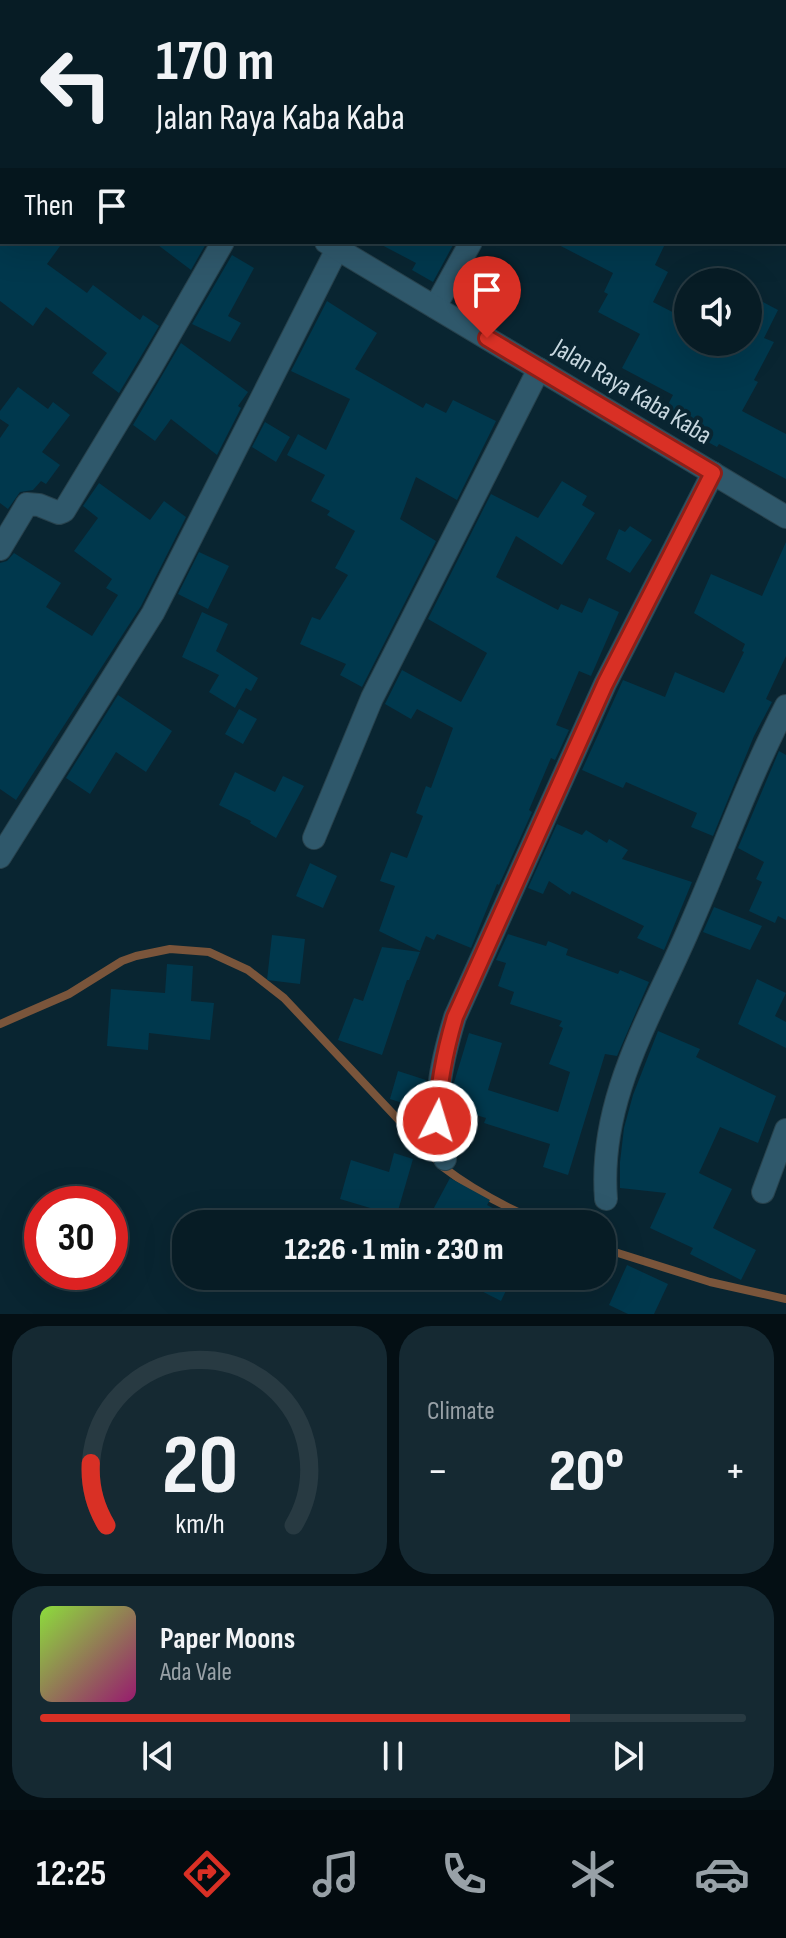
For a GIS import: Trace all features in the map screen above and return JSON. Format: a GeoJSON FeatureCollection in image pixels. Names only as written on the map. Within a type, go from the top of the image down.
{"type":"FeatureCollection","features":[{"type":"Feature","properties":{"kind":"street"},"geometry":{"type":"LineString","coordinates":[[0,549],[27,504],[63,512],[222,244]]}},
{"type":"Feature","properties":{"kind":"street"},"geometry":{"type":"LineString","coordinates":[[435,307],[470,244]]}},
{"type":"Feature","properties":{"kind":"street"},"geometry":{"type":"LineString","coordinates":[[4,841],[153,613],[344,247]]}},
{"type":"Feature","properties":{"kind":"street","name":"Jalan Raya Kaba Kaba"},"geometry":{"type":"LineString","coordinates":[[344,247],[435,307],[786,517]]}},
{"type":"Feature","properties":{"kind":"street"},"geometry":{"type":"LineString","coordinates":[[314,838],[372,698],[539,369]]}},
{"type":"Feature","properties":{"kind":"street"},"geometry":{"type":"LineString","coordinates":[[445,1159],[439,1140],[438,1097],[455,1017],[605,684],[713,473]]}},
{"type":"Feature","properties":{"kind":"street"},"geometry":{"type":"LineString","coordinates":[[606,1199],[604,1154],[608,1134],[639,1034],[691,926],[760,756],[786,706]]}},
{"type":"Feature","properties":{"kind":"street"},"geometry":{"type":"LineString","coordinates":[[763,1192],[786,1130]]}},
{"type":"Feature","properties":{"kind":"building"},"geometry":{"type":"Polygon","coordinates":[[[0,244],[62,244],[47,264],[87,293],[93,285],[140,320],[143,315],[159,326],[119,393],[92,373],[107,353],[46,307],[33,326],[0,301],[0,244]]]}},
{"type":"Feature","properties":{"kind":"building"},"geometry":{"type":"Polygon","coordinates":[[[157,244],[206,244],[191,270],[157,244]]]}},
{"type":"Feature","properties":{"kind":"building"},"geometry":{"type":"Polygon","coordinates":[[[380,244],[453,245],[433,282],[412,270],[416,263],[380,244]]]}},
{"type":"Feature","properties":{"kind":"building"},"geometry":{"type":"Polygon","coordinates":[[[557,244],[665,244],[655,265],[668,272],[653,302],[674,313],[674,356],[762,356],[762,301],[778,310],[764,338],[774,342],[742,411],[786,434],[786,479],[695,435],[699,428],[665,410],[673,395],[622,368],[640,334],[598,312],[608,294],[604,292],[613,273],[557,244]]]}},
{"type":"Feature","properties":{"kind":"building"},"geometry":{"type":"Polygon","coordinates":[[[232,255],[254,268],[228,316],[241,323],[230,342],[192,324],[232,255]]]}},
{"type":"Feature","properties":{"kind":"building"},"geometry":{"type":"Polygon","coordinates":[[[479,257],[517,277],[498,314],[459,293],[479,257]]]}},
{"type":"Feature","properties":{"kind":"building"},"geometry":{"type":"Polygon","coordinates":[[[327,301],[377,333],[355,369],[423,408],[426,403],[446,413],[453,400],[496,421],[457,500],[416,477],[400,519],[436,541],[362,687],[340,675],[346,664],[300,644],[312,617],[320,620],[348,575],[335,568],[355,531],[327,515],[330,511],[311,501],[325,475],[287,455],[298,434],[326,450],[350,399],[291,371],[327,301]]]}},
{"type":"Feature","properties":{"kind":"building"},"geometry":{"type":"Polygon","coordinates":[[[181,343],[248,392],[238,406],[241,408],[217,455],[171,419],[155,441],[133,425],[181,343]]]}},
{"type":"Feature","properties":{"kind":"building"},"geometry":{"type":"Polygon","coordinates":[[[18,387],[48,409],[53,402],[70,415],[42,452],[60,465],[46,484],[41,481],[33,490],[20,492],[8,509],[0,503],[0,438],[9,425],[0,419],[0,411],[18,387]]]}},
{"type":"Feature","properties":{"kind":"building"},"geometry":{"type":"Polygon","coordinates":[[[265,422],[290,437],[276,462],[252,447],[265,422]]]}},
{"type":"Feature","properties":{"kind":"building"},"geometry":{"type":"Polygon","coordinates":[[[562,481],[587,496],[582,505],[595,513],[562,565],[516,536],[496,577],[558,610],[561,604],[582,613],[589,598],[619,612],[591,676],[579,671],[556,725],[569,730],[555,760],[551,758],[529,810],[532,812],[497,884],[471,948],[437,934],[434,940],[426,936],[420,951],[379,931],[395,886],[380,881],[391,852],[407,858],[423,816],[416,813],[426,786],[431,788],[453,728],[417,709],[411,719],[385,704],[402,670],[461,702],[487,653],[428,619],[491,494],[538,518],[562,481]]]}},
{"type":"Feature","properties":{"kind":"building"},"geometry":{"type":"Polygon","coordinates":[[[99,483],[150,520],[164,501],[186,517],[141,606],[16,800],[0,789],[0,563],[7,561],[14,553],[61,583],[46,607],[92,636],[118,595],[106,588],[112,579],[74,551],[98,518],[83,506],[99,483]]]}},
{"type":"Feature","properties":{"kind":"building"},"geometry":{"type":"Polygon","coordinates":[[[630,526],[652,540],[630,573],[606,559],[619,529],[625,532],[630,526]]]}},
{"type":"Feature","properties":{"kind":"building"},"geometry":{"type":"Polygon","coordinates":[[[786,542],[786,656],[766,699],[772,702],[754,736],[713,836],[691,827],[697,813],[626,782],[623,788],[582,770],[623,680],[665,697],[675,672],[724,693],[745,644],[694,613],[711,574],[762,596],[786,542]]]}},
{"type":"Feature","properties":{"kind":"building"},"geometry":{"type":"Polygon","coordinates":[[[199,552],[229,566],[208,609],[178,594],[199,552]]]}},
{"type":"Feature","properties":{"kind":"building"},"geometry":{"type":"Polygon","coordinates":[[[202,612],[228,624],[216,651],[258,678],[251,691],[246,688],[235,708],[209,692],[219,675],[182,657],[202,612]]]}},
{"type":"Feature","properties":{"kind":"building"},"geometry":{"type":"Polygon","coordinates":[[[118,695],[172,731],[146,772],[116,752],[90,794],[66,778],[118,695]]]}},
{"type":"Feature","properties":{"kind":"building"},"geometry":{"type":"Polygon","coordinates":[[[239,709],[257,719],[243,744],[225,734],[239,709]]]}},
{"type":"Feature","properties":{"kind":"building"},"geometry":{"type":"Polygon","coordinates":[[[779,751],[786,755],[786,920],[778,916],[775,923],[749,911],[762,882],[756,879],[764,862],[738,848],[779,751]]]}},
{"type":"Feature","properties":{"kind":"building"},"geometry":{"type":"Polygon","coordinates":[[[235,772],[275,792],[283,776],[304,786],[276,838],[219,805],[235,772]]]}},
{"type":"Feature","properties":{"kind":"building"},"geometry":{"type":"Polygon","coordinates":[[[557,824],[582,835],[586,830],[607,843],[609,839],[628,850],[622,859],[692,882],[664,950],[637,938],[644,926],[572,891],[570,895],[549,881],[543,894],[528,888],[557,824]]]}},
{"type":"Feature","properties":{"kind":"building"},"geometry":{"type":"Polygon","coordinates":[[[310,863],[337,876],[323,908],[296,896],[310,863]]]}},
{"type":"Feature","properties":{"kind":"building"},"geometry":{"type":"Polygon","coordinates":[[[714,907],[762,926],[750,950],[703,932],[714,907]]]}},
{"type":"Feature","properties":{"kind":"building"},"geometry":{"type":"Polygon","coordinates":[[[508,934],[546,946],[548,941],[568,949],[566,955],[618,974],[620,970],[649,982],[617,1056],[605,1054],[568,1175],[543,1167],[550,1144],[484,1123],[486,1118],[452,1108],[453,1086],[469,1033],[502,1043],[488,1090],[558,1112],[570,1072],[549,1064],[563,1028],[559,1026],[562,1021],[510,1004],[514,992],[498,986],[506,963],[496,960],[508,934]]]}},
{"type":"Feature","properties":{"kind":"building"},"geometry":{"type":"Polygon","coordinates":[[[272,935],[305,939],[300,984],[267,980],[272,935]]]}},
{"type":"Feature","properties":{"kind":"building"},"geometry":{"type":"Polygon","coordinates":[[[382,947],[420,952],[407,980],[382,1055],[338,1040],[354,998],[363,1001],[382,947]]]}},
{"type":"Feature","properties":{"kind":"building"},"geometry":{"type":"Polygon","coordinates":[[[167,964],[193,966],[191,1001],[214,1003],[210,1040],[149,1033],[148,1050],[107,1046],[111,989],[165,993],[167,964]]]}},
{"type":"Feature","properties":{"kind":"building"},"geometry":{"type":"Polygon","coordinates":[[[757,979],[786,993],[775,1016],[786,1022],[786,1048],[738,1024],[757,979]]]}},
{"type":"Feature","properties":{"kind":"building"},"geometry":{"type":"Polygon","coordinates":[[[658,1031],[700,1049],[696,1057],[776,1096],[758,1143],[720,1127],[699,1173],[732,1189],[713,1228],[756,1250],[741,1280],[690,1254],[693,1248],[650,1228],[666,1193],[620,1188],[624,1128],[633,1095],[658,1031]]]}},
{"type":"Feature","properties":{"kind":"building"},"geometry":{"type":"Polygon","coordinates":[[[398,1071],[426,1080],[418,1108],[390,1099],[398,1071]]]}},
{"type":"Feature","properties":{"kind":"building"},"geometry":{"type":"Polygon","coordinates":[[[394,1153],[413,1159],[398,1210],[377,1210],[340,1199],[351,1160],[389,1172],[394,1153]]]}},
{"type":"Feature","properties":{"kind":"building"},"geometry":{"type":"Polygon","coordinates":[[[450,1178],[490,1200],[487,1205],[496,1210],[433,1210],[450,1178]]]}},
{"type":"Feature","properties":{"kind":"building"},"geometry":{"type":"Polygon","coordinates":[[[627,1265],[668,1284],[654,1314],[628,1314],[609,1305],[627,1265]]]}},
{"type":"Feature","properties":{"kind":"building"},"geometry":{"type":"Polygon","coordinates":[[[479,1290],[506,1290],[501,1301],[479,1290]]]}},
{"type":"Feature","properties":{"kind":"waterway"},"geometry":{"type":"LineString","coordinates":[[0,1024],[69,994],[122,961],[136,956],[170,949],[209,952],[248,970],[284,998],[443,1167],[514,1210]]}},
{"type":"Feature","properties":{"kind":"waterway"},"geometry":{"type":"LineString","coordinates":[[616,1252],[710,1282],[786,1299]]}},
{"type":"Feature","properties":{"kind":"route"},"geometry":{"type":"LineString","coordinates":[[437,1121],[438,1097],[455,1017],[605,684],[713,473],[487,338]]}}]}
